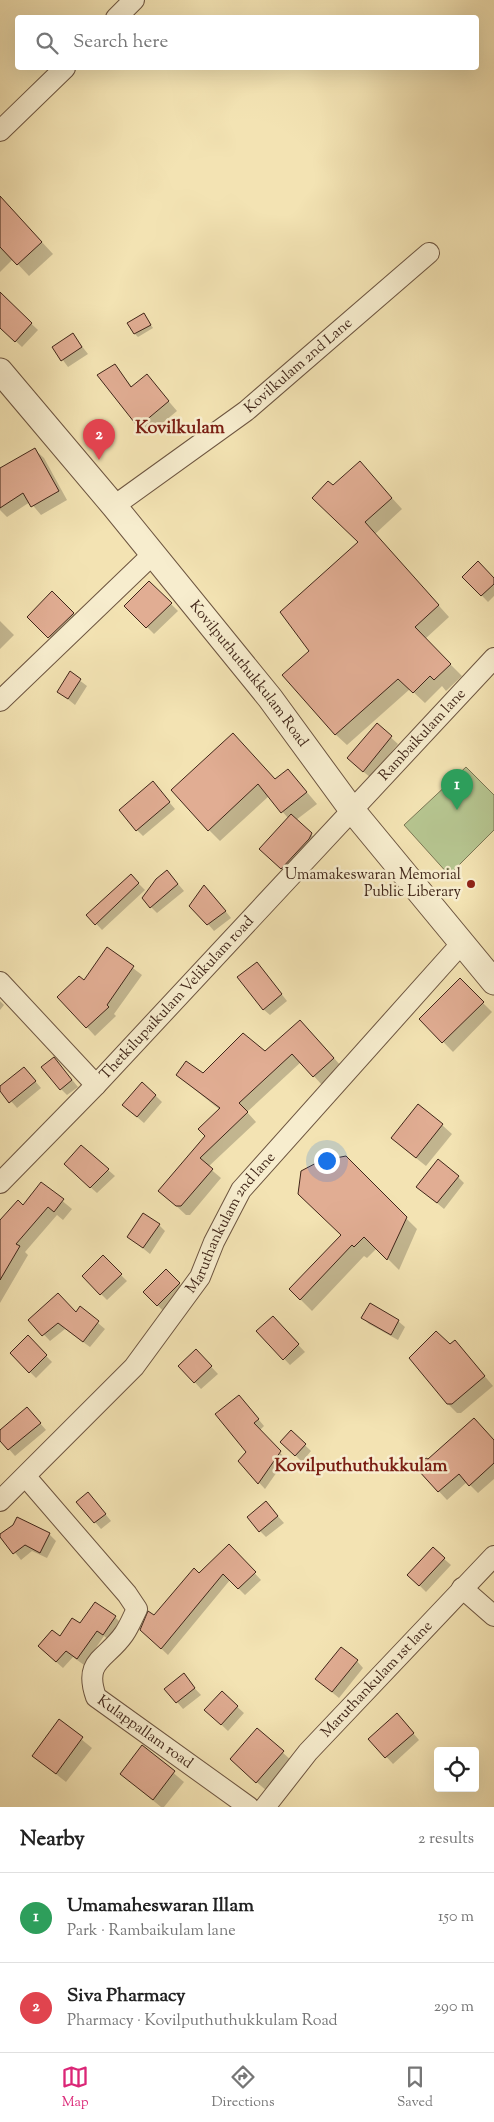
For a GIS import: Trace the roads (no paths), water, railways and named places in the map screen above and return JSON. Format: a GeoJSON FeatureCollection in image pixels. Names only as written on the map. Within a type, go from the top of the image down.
{"type":"FeatureCollection","features":[{"type":"Feature","properties":{"kind":"street"},"geometry":{"type":"LineString","coordinates":[[119,15],[134,0]]}},
{"type":"Feature","properties":{"kind":"street"},"geometry":{"type":"LineString","coordinates":[[0,130],[63,70]]}},
{"type":"Feature","properties":{"kind":"street","name":"Kovilkulam 2nd Lane"},"geometry":{"type":"LineString","coordinates":[[114,506],[246,411],[429,253]]}},
{"type":"Feature","properties":{"kind":"street","name":"Kovilputhuthukkulam Road"},"geometry":{"type":"LineString","coordinates":[[0,371],[114,506],[270,698],[352,810],[494,982]]}},
{"type":"Feature","properties":{"kind":"street"},"geometry":{"type":"LineString","coordinates":[[0,701],[152,555]]}},
{"type":"Feature","properties":{"kind":"street","name":"Rambaikulam lane"},"geometry":{"type":"LineString","coordinates":[[352,810],[494,658]]}},
{"type":"Feature","properties":{"kind":"street","name":"Thetkilupaikulam Velikulam road"},"geometry":{"type":"LineString","coordinates":[[0,1183],[96,1084],[352,810]]}},
{"type":"Feature","properties":{"kind":"street","name":"Maruthankulam 2nd lane"},"geometry":{"type":"LineString","coordinates":[[0,1501],[134,1367],[200,1277],[214,1242],[241,1190],[461,944]]}},
{"type":"Feature","properties":{"kind":"street"},"geometry":{"type":"LineString","coordinates":[[0,982],[96,1084]]}},
{"type":"Feature","properties":{"kind":"street","name":"Kulappallam road"},"geometry":{"type":"LineString","coordinates":[[26,1477],[127,1594],[137,1609],[124,1634],[95,1665],[90,1681],[96,1697],[249,1807]]}},
{"type":"Feature","properties":{"kind":"street","name":"Maruthankulam 1st lane"},"geometry":{"type":"LineString","coordinates":[[265,1807],[308,1752],[494,1556]]}},
{"type":"Feature","properties":{"kind":"street"},"geometry":{"type":"LineString","coordinates":[[462,1588],[494,1616]]}},
{"type":"Feature","properties":{"kind":"place","name":"Siva Pharmacy"},"geometry":{"type":"Point","coordinates":[99,460]}},
{"type":"Feature","properties":{"kind":"place","name":"Umamaheswaran Illam"},"geometry":{"type":"Point","coordinates":[457,810]}},
{"type":"Feature","properties":{"kind":"place","name":"Umamakeswaran Memorial Public Liberary"},"geometry":{"type":"Point","coordinates":[471,884]}},
{"type":"Feature","properties":{"kind":"district","name":"Kovilkulam"},"geometry":{"type":"Point","coordinates":[180,429]}},
{"type":"Feature","properties":{"kind":"district","name":"Kovilputhuthukkulam"},"geometry":{"type":"Point","coordinates":[361,1467]}}]}
